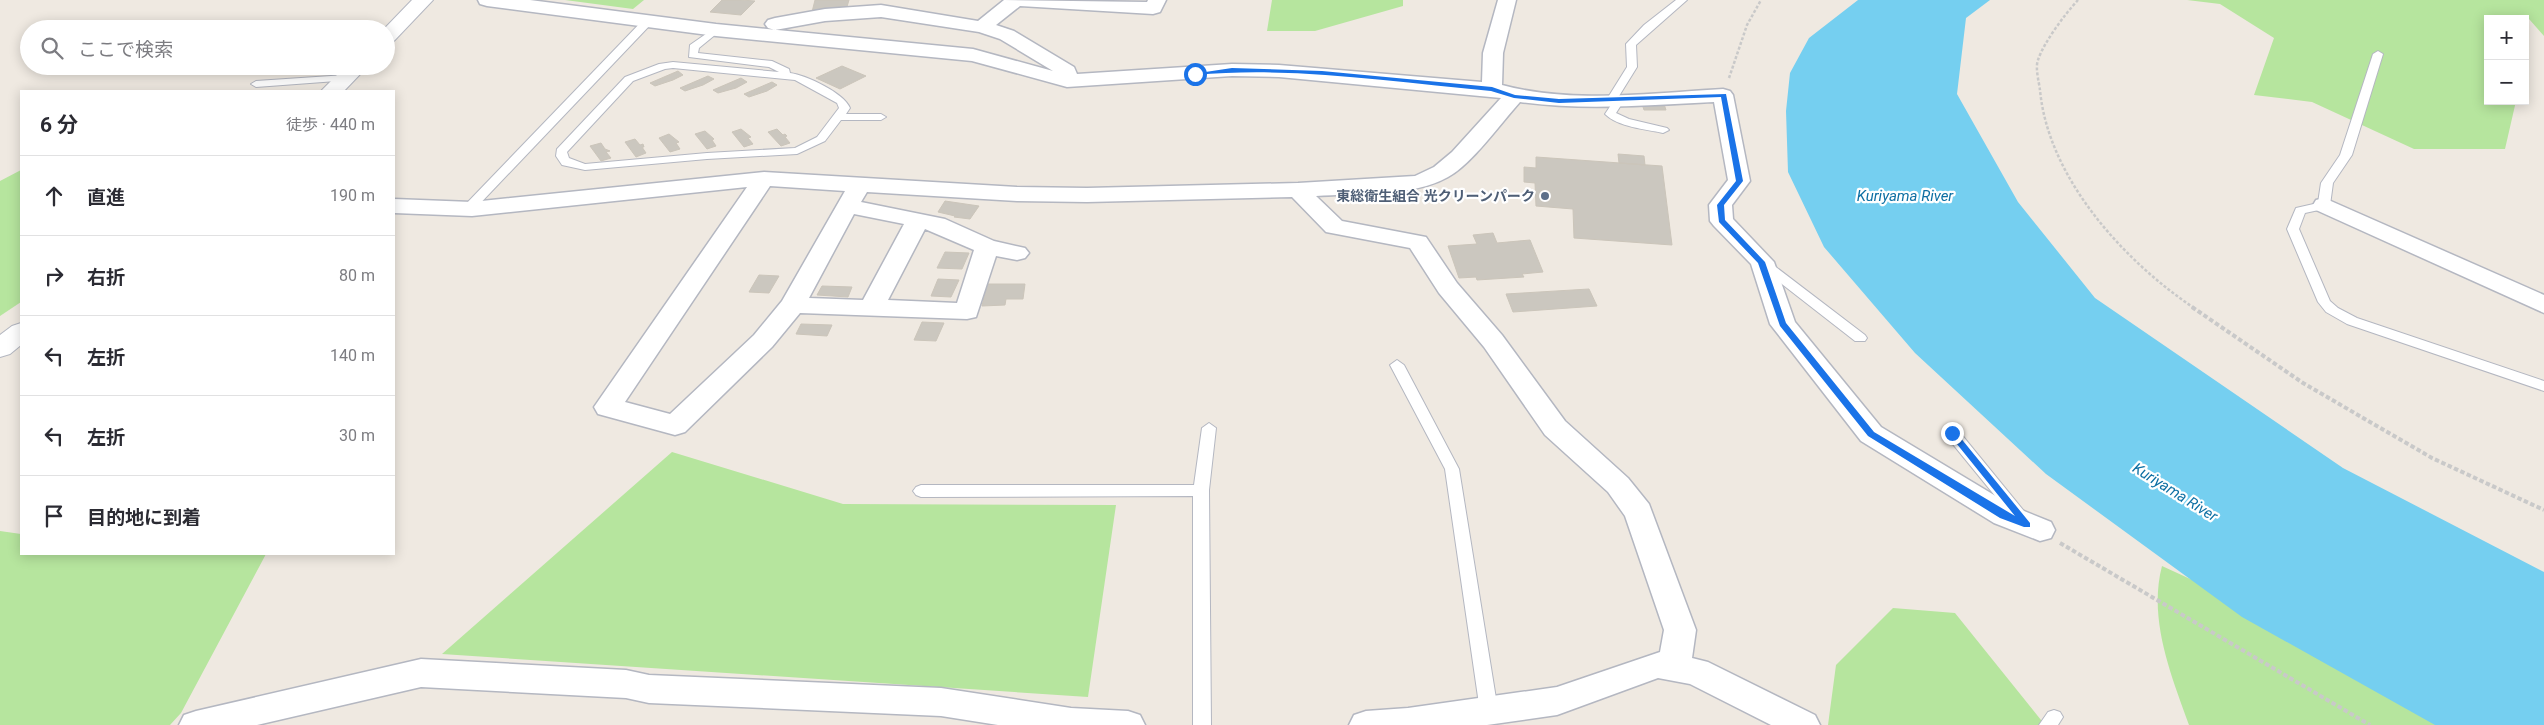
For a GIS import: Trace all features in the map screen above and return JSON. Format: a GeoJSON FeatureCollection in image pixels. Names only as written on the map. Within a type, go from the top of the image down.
{"type":"FeatureCollection","features":[{"type":"Feature","properties":{"kind":"main road"},"geometry":{"type":"LineString","coordinates":[[395,29],[423,0]]}},
{"type":"Feature","properties":{"kind":"main road"},"geometry":{"type":"LineString","coordinates":[[0,348],[20,333]]}},
{"type":"Feature","properties":{"kind":"street"},"geometry":{"type":"LineString","coordinates":[[487,0],[716,30],[772,29],[973,55],[1067,81],[1232,70],[1279,71],[1492,89],[1514,96],[1559,101],[1724,95],[1739,181],[1720,205],[1722,221],[1762,262],[1783,324],[1871,434],[2004,516],[2033,528]]}},
{"type":"Feature","properties":{"kind":"street"},"geometry":{"type":"LineString","coordinates":[[772,29],[798,0]]}},
{"type":"Feature","properties":{"kind":"street"},"geometry":{"type":"LineString","coordinates":[[982,27],[1018,0],[1153,8],[1157,0]]}},
{"type":"Feature","properties":{"kind":"street"},"geometry":{"type":"LineString","coordinates":[[1492,89],[1493,53],[1507,0]]}},
{"type":"Feature","properties":{"kind":"street"},"geometry":{"type":"LineString","coordinates":[[772,29],[825,15],[907,7],[1008,35],[1067,71],[1067,81]]}},
{"type":"Feature","properties":{"kind":"street"},"geometry":{"type":"LineString","coordinates":[[395,206],[468,209],[764,179],[853,195],[1087,195],[1298,190],[1419,182],[1442,172],[1460,157],[1514,96]]}},
{"type":"Feature","properties":{"kind":"street"},"geometry":{"type":"LineString","coordinates":[[764,179],[608,407],[675,425],[763,340],[793,305],[853,195]]}},
{"type":"Feature","properties":{"kind":"street"},"geometry":{"type":"LineString","coordinates":[[1298,190],[1334,227],[1418,242],[1448,288],[1493,341],[1555,428],[1618,485],[1640,512],[1680,630],[1674,668]]}},
{"type":"Feature","properties":{"kind":"street"},"geometry":{"type":"LineString","coordinates":[[853,195],[918,220],[937,224],[987,247],[1017,253]]}},
{"type":"Feature","properties":{"kind":"street"},"geometry":{"type":"LineString","coordinates":[[2324,205],[2544,304]]}},
{"type":"Feature","properties":{"kind":"street"},"geometry":{"type":"LineString","coordinates":[[871,308],[918,220]]}},
{"type":"Feature","properties":{"kind":"street"},"geometry":{"type":"LineString","coordinates":[[793,305],[967,311],[987,247]]}},
{"type":"Feature","properties":{"kind":"street"},"geometry":{"type":"LineString","coordinates":[[1366,725],[1408,722],[1557,702],[1658,666],[1696,672],[1803,725]]}},
{"type":"Feature","properties":{"kind":"street"},"geometry":{"type":"LineString","coordinates":[[196,725],[421,673],[626,684],[649,688],[941,702],[1070,722],[1128,725]]}},
{"type":"Feature","properties":{"kind":"lane"},"geometry":{"type":"LineString","coordinates":[[1663,130],[1625,122],[1610,114],[1632,67],[1631,44],[1648,27],[1682,0]]}},
{"type":"Feature","properties":{"kind":"lane"},"geometry":{"type":"LineString","coordinates":[[468,209],[649,20]]}},
{"type":"Feature","properties":{"kind":"lane"},"geometry":{"type":"LineString","coordinates":[[716,30],[694,48],[693,55],[772,64],[785,71],[783,76]]}},
{"type":"Feature","properties":{"kind":"lane"},"geometry":{"type":"LineString","coordinates":[[2378,54],[2346,155],[2327,183],[2324,205],[2300,211],[2293,229],[2316,289],[2326,307],[2352,321],[2544,386]]}},
{"type":"Feature","properties":{"kind":"lane"},"geometry":{"type":"LineString","coordinates":[[673,65],[783,76],[797,77],[842,101],[845,108],[841,117],[820,139],[797,151],[707,156],[585,167],[567,165],[562,159],[562,151],[629,79],[643,73],[673,65]]}},
{"type":"Feature","properties":{"kind":"lane"},"geometry":{"type":"LineString","coordinates":[[256,84],[345,78]]}},
{"type":"Feature","properties":{"kind":"lane"},"geometry":{"type":"LineString","coordinates":[[841,117],[881,117]]}},
{"type":"Feature","properties":{"kind":"lane"},"geometry":{"type":"LineString","coordinates":[[1762,262],[1860,338]]}},
{"type":"Feature","properties":{"kind":"lane"},"geometry":{"type":"LineString","coordinates":[[1397,365],[1452,469],[1489,711]]}},
{"type":"Feature","properties":{"kind":"lane"},"geometry":{"type":"LineString","coordinates":[[1202,725],[1200,651],[1201,490],[1209,428]]}},
{"type":"Feature","properties":{"kind":"lane"},"geometry":{"type":"LineString","coordinates":[[1952,433],[2033,528]]}},
{"type":"Feature","properties":{"kind":"lane"},"geometry":{"type":"LineString","coordinates":[[921,491],[1201,490]]}},
{"type":"Feature","properties":{"kind":"path"},"geometry":{"type":"LineString","coordinates":[[1724,95],[1747,24],[1761,0]]}},
{"type":"Feature","properties":{"kind":"path"},"geometry":{"type":"LineString","coordinates":[[2078,0],[2064,15],[2037,61],[2042,114],[2058,156],[2092,214],[2164,288],[2303,383],[2432,458],[2544,510]]}},
{"type":"Feature","properties":{"kind":"path"},"geometry":{"type":"LineString","coordinates":[[2033,528],[2370,725]]}},
{"type":"Feature","properties":{"kind":"green space"},"geometry":{"type":"Polygon","coordinates":[[[565,0],[644,0],[633,9],[565,0]]]}},
{"type":"Feature","properties":{"kind":"green space"},"geometry":{"type":"Polygon","coordinates":[[[1272,0],[1403,0],[1403,6],[1315,31],[1267,31],[1272,0]]]}},
{"type":"Feature","properties":{"kind":"green space"},"geometry":{"type":"Polygon","coordinates":[[[2187,0],[2544,0],[2544,36],[2529,19],[2529,15],[2484,15],[2484,105],[2515,105],[2505,149],[2414,149],[2312,102],[2254,95],[2274,38],[2220,4],[2187,0]]]}},
{"type":"Feature","properties":{"kind":"green space"},"geometry":{"type":"Polygon","coordinates":[[[20,171],[20,303],[0,316],[0,181],[20,171]]]}},
{"type":"Feature","properties":{"kind":"green space"},"geometry":{"type":"Polygon","coordinates":[[[672,452],[843,504],[1116,505],[1088,697],[442,654],[672,452]]]}},
{"type":"Feature","properties":{"kind":"green space"},"geometry":{"type":"Polygon","coordinates":[[[0,531],[20,534],[20,555],[265,555],[181,713],[170,725],[0,725],[0,531]]]}},
{"type":"Feature","properties":{"kind":"green space"},"geometry":{"type":"Polygon","coordinates":[[[2162,566],[2508,725],[2189,725],[2169,667],[2160,626],[2158,586],[2162,566]]]}},
{"type":"Feature","properties":{"kind":"green space"},"geometry":{"type":"Polygon","coordinates":[[[1893,608],[1955,613],[2045,725],[1828,725],[1836,665],[1893,608]]]}},
{"type":"Feature","properties":{"kind":"water","name":"Kuriyama River"},"geometry":{"type":"Polygon","coordinates":[[[1858,0],[1990,0],[1966,18],[1957,94],[2018,202],[2095,298],[2343,468],[2544,572],[2544,725],[2435,725],[2242,617],[2046,474],[1915,353],[1824,247],[1788,172],[1786,111],[1790,73],[1809,38],[1858,0]]]}},
{"type":"Feature","properties":{"kind":"building"},"geometry":{"type":"Polygon","coordinates":[[[722,0],[755,1],[741,15],[710,12],[722,0]]]}},
{"type":"Feature","properties":{"kind":"building"},"geometry":{"type":"Polygon","coordinates":[[[815,0],[849,0],[846,10],[812,12],[815,0]]]}},
{"type":"Feature","properties":{"kind":"building"},"geometry":{"type":"Polygon","coordinates":[[[842,66],[866,76],[840,89],[816,78],[842,66]]]}},
{"type":"Feature","properties":{"kind":"building"},"geometry":{"type":"Polygon","coordinates":[[[678,71],[683,75],[655,86],[650,83],[678,71]]]}},
{"type":"Feature","properties":{"kind":"building"},"geometry":{"type":"Polygon","coordinates":[[[708,76],[714,79],[685,91],[680,88],[708,76]]]}},
{"type":"Feature","properties":{"kind":"building"},"geometry":{"type":"Polygon","coordinates":[[[741,78],[747,82],[736,88],[718,93],[713,90],[741,78]]]}},
{"type":"Feature","properties":{"kind":"building"},"geometry":{"type":"Polygon","coordinates":[[[772,82],[777,85],[767,91],[749,97],[744,94],[772,82]]]}},
{"type":"Feature","properties":{"kind":"building"},"geometry":{"type":"Polygon","coordinates":[[[1641,101],[1663,101],[1666,110],[1644,110],[1641,101]]]}},
{"type":"Feature","properties":{"kind":"building"},"geometry":{"type":"Polygon","coordinates":[[[741,129],[751,137],[748,138],[753,144],[744,147],[732,132],[741,129]]]}},
{"type":"Feature","properties":{"kind":"building"},"geometry":{"type":"Polygon","coordinates":[[[777,129],[787,136],[785,137],[790,143],[781,146],[768,132],[777,129]]]}},
{"type":"Feature","properties":{"kind":"building"},"geometry":{"type":"Polygon","coordinates":[[[705,131],[714,139],[712,140],[716,146],[707,149],[695,134],[705,131]]]}},
{"type":"Feature","properties":{"kind":"building"},"geometry":{"type":"Polygon","coordinates":[[[669,134],[679,142],[676,143],[680,149],[670,152],[659,138],[669,134]]]}},
{"type":"Feature","properties":{"kind":"building"},"geometry":{"type":"Polygon","coordinates":[[[635,139],[640,145],[643,144],[644,147],[642,147],[646,153],[636,157],[625,142],[635,139]]]}},
{"type":"Feature","properties":{"kind":"building"},"geometry":{"type":"Polygon","coordinates":[[[601,143],[605,149],[610,151],[606,152],[611,158],[601,161],[590,146],[601,143]]]}},
{"type":"Feature","properties":{"kind":"building"},"geometry":{"type":"Polygon","coordinates":[[[1618,154],[1644,156],[1645,165],[1619,163],[1618,154]]]}},
{"type":"Feature","properties":{"kind":"building"},"geometry":{"type":"Polygon","coordinates":[[[1536,157],[1662,166],[1672,245],[1574,238],[1573,209],[1536,206],[1535,183],[1524,182],[1524,167],[1536,168],[1536,157]]]}},
{"type":"Feature","properties":{"kind":"building"},"geometry":{"type":"Polygon","coordinates":[[[945,201],[979,206],[970,219],[954,217],[938,212],[945,201]]]}},
{"type":"Feature","properties":{"kind":"building"},"geometry":{"type":"Polygon","coordinates":[[[1493,233],[1497,243],[1530,240],[1543,272],[1522,274],[1524,277],[1477,280],[1476,277],[1459,278],[1448,246],[1477,244],[1473,235],[1493,233]]]}},
{"type":"Feature","properties":{"kind":"building"},"geometry":{"type":"Polygon","coordinates":[[[945,252],[969,253],[962,269],[937,268],[945,252]]]}},
{"type":"Feature","properties":{"kind":"building"},"geometry":{"type":"Polygon","coordinates":[[[759,275],[779,276],[769,293],[749,292],[759,275]]]}},
{"type":"Feature","properties":{"kind":"building"},"geometry":{"type":"Polygon","coordinates":[[[938,279],[959,280],[951,297],[931,296],[938,279]]]}},
{"type":"Feature","properties":{"kind":"building"},"geometry":{"type":"Polygon","coordinates":[[[987,284],[1025,284],[1023,299],[1006,299],[1005,305],[982,306],[987,284]]]}},
{"type":"Feature","properties":{"kind":"building"},"geometry":{"type":"Polygon","coordinates":[[[822,286],[852,287],[848,297],[817,295],[822,286]]]}},
{"type":"Feature","properties":{"kind":"building"},"geometry":{"type":"Polygon","coordinates":[[[1589,289],[1597,306],[1513,312],[1506,294],[1589,289]]]}},
{"type":"Feature","properties":{"kind":"building"},"geometry":{"type":"Polygon","coordinates":[[[922,322],[944,323],[936,341],[914,340],[922,322]]]}},
{"type":"Feature","properties":{"kind":"building"},"geometry":{"type":"Polygon","coordinates":[[[801,324],[832,325],[827,336],[796,334],[801,324]]]}},
{"type":"Feature","properties":{"kind":"place","name":"東総衛生組合 光クリーンパーク"},"geometry":{"type":"Point","coordinates":[1545,196]}},
{"type":"Feature","properties":{"kind":"route"},"geometry":{"type":"LineString","coordinates":[[1195,74],[1232,70],[1322,73],[1492,89],[1514,96],[1559,101],[1724,95],[1739,181],[1720,205],[1722,221],[1762,262],[1783,324],[1871,434],[2004,516],[2027,525],[1952,433]]}}]}
